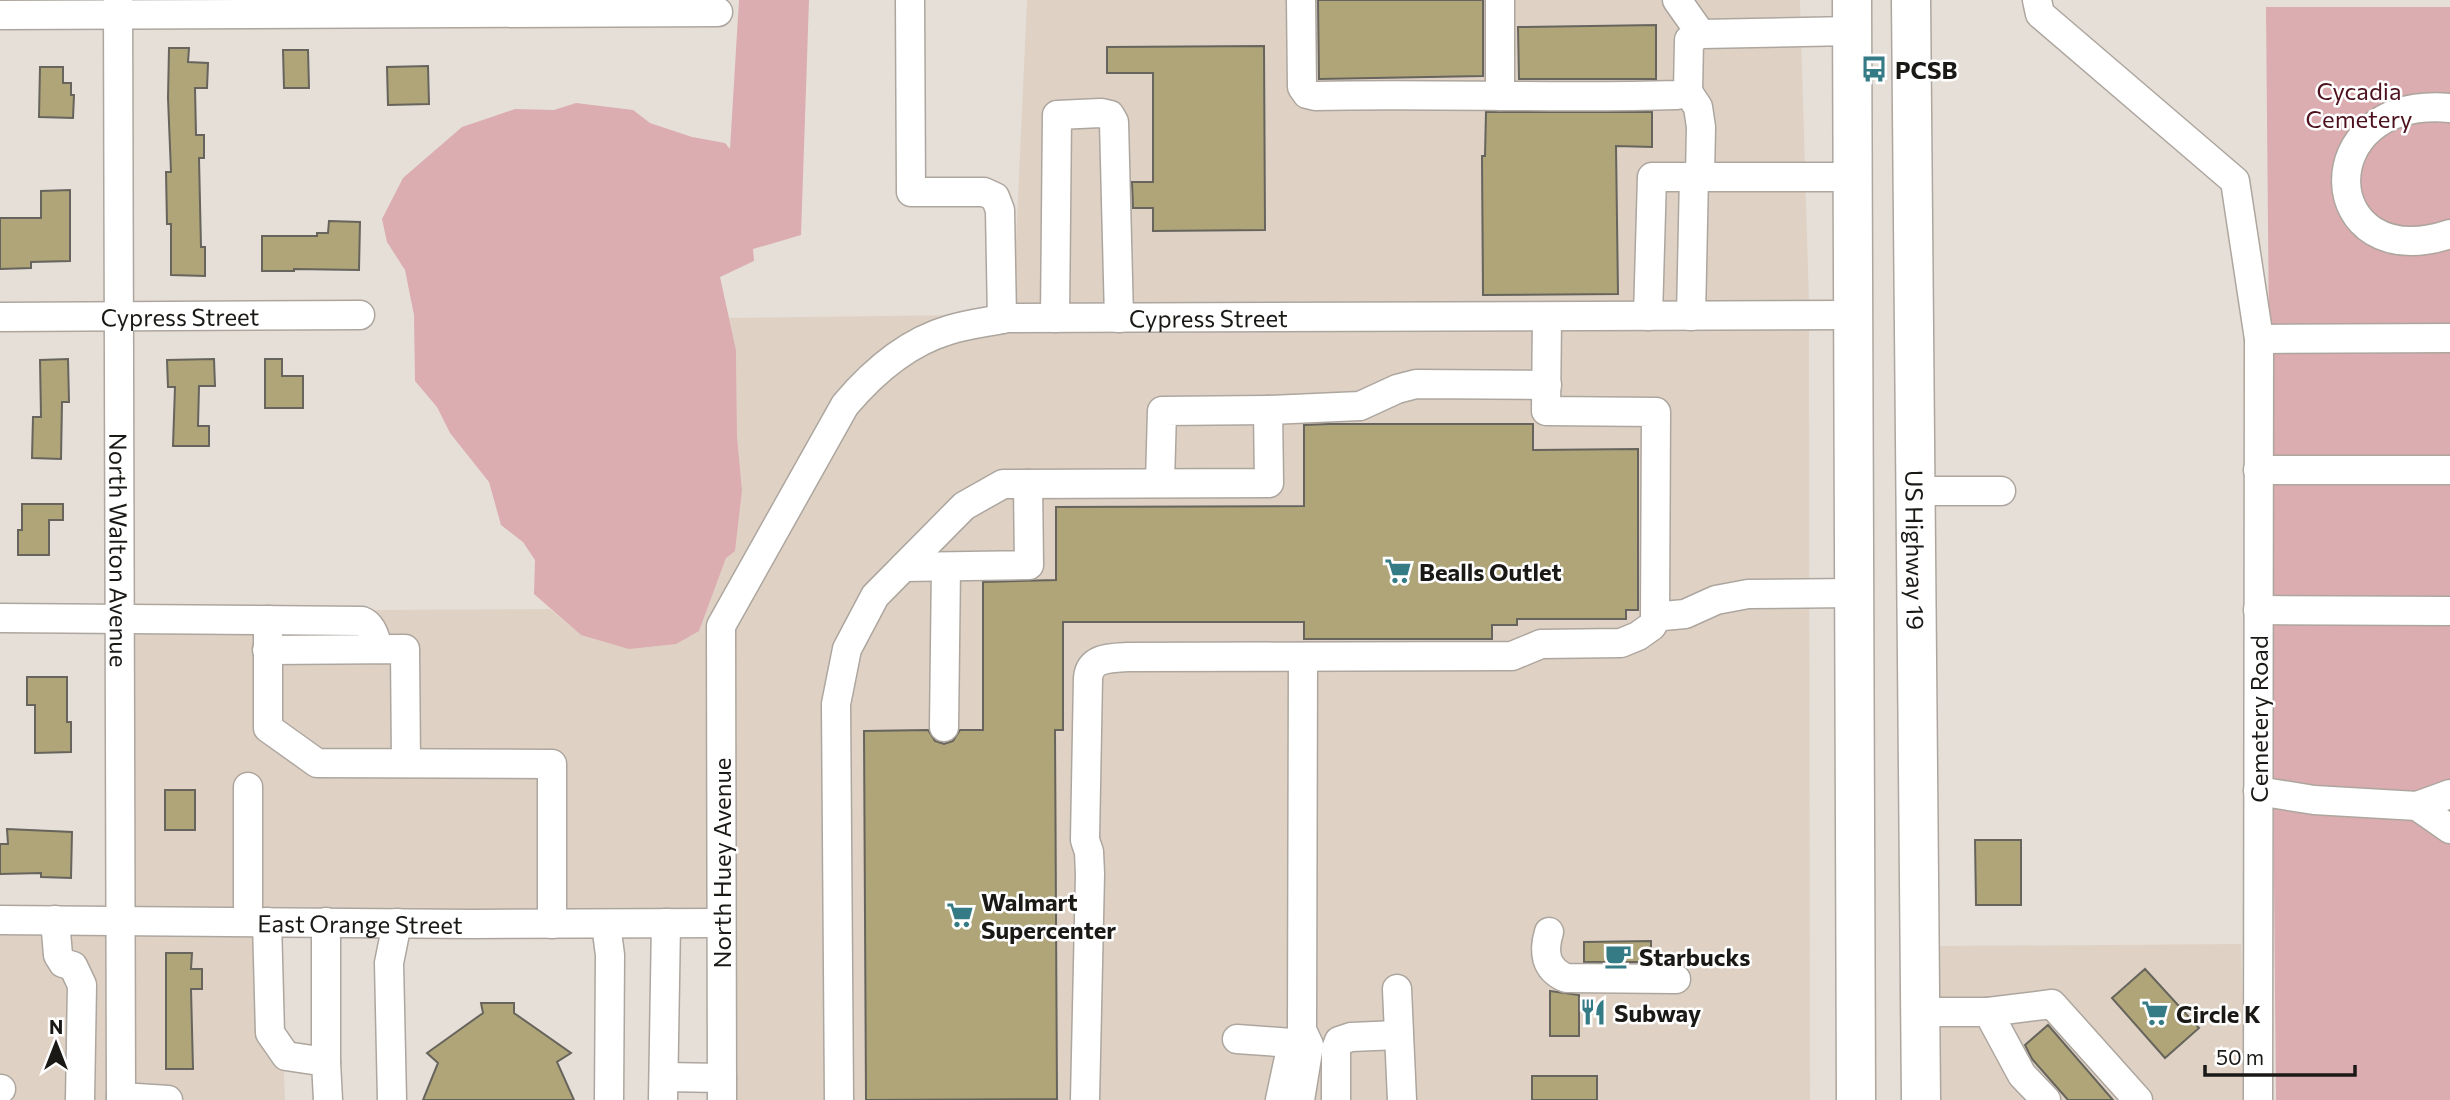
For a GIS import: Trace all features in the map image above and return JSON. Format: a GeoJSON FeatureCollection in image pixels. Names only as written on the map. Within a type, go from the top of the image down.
{"type":"FeatureCollection","features":[{"type":"Feature","properties":{"kind":"highway","name":"US Highway 19"},"geometry":{"type":"LineString","coordinates":[[1911,0],[1921,1100]]}},
{"type":"Feature","properties":{"kind":"highway"},"geometry":{"type":"LineString","coordinates":[[1852,15],[1856,1100]]}},
{"type":"Feature","properties":{"kind":"street"},"geometry":{"type":"LineString","coordinates":[[909,0],[911,192],[984,192],[995,197],[1000,209],[1002,319]]}},
{"type":"Feature","properties":{"kind":"street"},"geometry":{"type":"LineString","coordinates":[[1301,0],[1302,87],[1307,94],[1315,96],[1390,94],[1598,98],[1676,95],[1688,92]]}},
{"type":"Feature","properties":{"kind":"street"},"geometry":{"type":"LineString","coordinates":[[1500,0],[1500,96]]}},
{"type":"Feature","properties":{"kind":"street"},"geometry":{"type":"LineString","coordinates":[[1677,0],[1701,34]]}},
{"type":"Feature","properties":{"kind":"street","name":"Cemetery Road"},"geometry":{"type":"LineString","coordinates":[[2037,0],[2040,14],[2235,181],[2259,339],[2252,480],[2258,610],[2258,1100]]}},
{"type":"Feature","properties":{"kind":"street"},"geometry":{"type":"LineString","coordinates":[[0,15],[118,8],[718,12]]}},
{"type":"Feature","properties":{"kind":"street","name":"North Walton Avenue"},"geometry":{"type":"LineString","coordinates":[[118,8],[121,1089]]}},
{"type":"Feature","properties":{"kind":"street"},"geometry":{"type":"LineString","coordinates":[[1691,316],[1700,117],[1698,107],[1688,92],[1689,40],[1701,34],[1852,15]]}},
{"type":"Feature","properties":{"kind":"street"},"geometry":{"type":"LineString","coordinates":[[2450,108],[2411,108],[2391,114],[2371,126],[2353,152],[2346,195],[2359,219],[2380,235],[2416,240],[2450,234]]}},
{"type":"Feature","properties":{"kind":"street"},"geometry":{"type":"LineString","coordinates":[[1055,318],[1057,115],[1101,113],[1110,115],[1114,122],[1119,318]]}},
{"type":"Feature","properties":{"kind":"street"},"geometry":{"type":"LineString","coordinates":[[1648,316],[1652,177],[1852,177]]}},
{"type":"Feature","properties":{"kind":"street","name":"Cypress Street"},"geometry":{"type":"LineString","coordinates":[[0,317],[360,315]]}},
{"type":"Feature","properties":{"kind":"street","name":"Cypress Street"},"geometry":{"type":"LineString","coordinates":[[721,626],[845,405],[860,387],[898,355],[940,333],[1002,319],[1853,315]]}},
{"type":"Feature","properties":{"kind":"street"},"geometry":{"type":"LineString","coordinates":[[1085,1100],[1090,874],[1089,852],[1085,840],[1089,670],[1096,662],[1107,658],[1512,656],[1541,644],[1621,643],[1652,626],[1655,620],[1656,412],[1546,411],[1547,317]]}},
{"type":"Feature","properties":{"kind":"street"},"geometry":{"type":"LineString","coordinates":[[2259,339],[2450,338]]}},
{"type":"Feature","properties":{"kind":"street"},"geometry":{"type":"LineString","coordinates":[[1160,482],[1162,411],[1360,406],[1397,389],[1416,384],[1547,385]]}},
{"type":"Feature","properties":{"kind":"street"},"geometry":{"type":"LineString","coordinates":[[839,1100],[836,704],[847,649],[875,596],[964,506],[1003,484],[1269,483],[1268,410]]}},
{"type":"Feature","properties":{"kind":"street"},"geometry":{"type":"LineString","coordinates":[[2252,480],[2450,470]]}},
{"type":"Feature","properties":{"kind":"street"},"geometry":{"type":"LineString","coordinates":[[904,567],[1029,565],[1028,484]]}},
{"type":"Feature","properties":{"kind":"street"},"geometry":{"type":"LineString","coordinates":[[1915,491],[2001,491]]}},
{"type":"Feature","properties":{"kind":"street"},"geometry":{"type":"LineString","coordinates":[[944,727],[946,567]]}},
{"type":"Feature","properties":{"kind":"street"},"geometry":{"type":"LineString","coordinates":[[1655,620],[1663,616],[1685,614],[1716,600],[1748,594],[1854,593]]}},
{"type":"Feature","properties":{"kind":"street"},"geometry":{"type":"LineString","coordinates":[[2258,610],[2450,611]]}},
{"type":"Feature","properties":{"kind":"street"},"geometry":{"type":"LineString","coordinates":[[0,618],[362,621],[368,623],[379,649]]}},
{"type":"Feature","properties":{"kind":"street"},"geometry":{"type":"LineString","coordinates":[[268,620],[268,727],[317,763],[552,764],[552,924]]}},
{"type":"Feature","properties":{"kind":"street","name":"North Huey Avenue"},"geometry":{"type":"LineString","coordinates":[[721,626],[722,1089]]}},
{"type":"Feature","properties":{"kind":"street"},"geometry":{"type":"LineString","coordinates":[[267,650],[405,649],[406,763]]}},
{"type":"Feature","properties":{"kind":"street"},"geometry":{"type":"LineString","coordinates":[[1280,1100],[1297,1036],[1303,657]]}},
{"type":"Feature","properties":{"kind":"street"},"geometry":{"type":"LineString","coordinates":[[248,788],[270,1033],[286,1056],[326,1062]]}},
{"type":"Feature","properties":{"kind":"street"},"geometry":{"type":"LineString","coordinates":[[2258,791],[2314,800],[2417,806],[2450,794]]}},
{"type":"Feature","properties":{"kind":"street"},"geometry":{"type":"LineString","coordinates":[[2417,806],[2450,829]]}},
{"type":"Feature","properties":{"kind":"street","name":"East Orange Street"},"geometry":{"type":"LineString","coordinates":[[0,920],[721,923]]}},
{"type":"Feature","properties":{"kind":"street"},"geometry":{"type":"LineString","coordinates":[[55,920],[58,955],[62,963],[74,966],[82,985],[80,1100]]}},
{"type":"Feature","properties":{"kind":"street"},"geometry":{"type":"LineString","coordinates":[[326,922],[328,1100]]}},
{"type":"Feature","properties":{"kind":"street"},"geometry":{"type":"LineString","coordinates":[[392,1100],[389,963],[397,923]]}},
{"type":"Feature","properties":{"kind":"street"},"geometry":{"type":"LineString","coordinates":[[666,923],[663,1089],[722,1089]]}},
{"type":"Feature","properties":{"kind":"street"},"geometry":{"type":"LineString","coordinates":[[606,924],[610,955],[610,1100]]}},
{"type":"Feature","properties":{"kind":"street"},"geometry":{"type":"LineString","coordinates":[[1549,932],[1546,942],[1548,964],[1566,978],[1676,978]]}},
{"type":"Feature","properties":{"kind":"street"},"geometry":{"type":"LineString","coordinates":[[1397,989],[1402,1100]]}},
{"type":"Feature","properties":{"kind":"street"},"geometry":{"type":"LineString","coordinates":[[1919,1013],[1988,1013],[2052,1004],[2138,1100]]}},
{"type":"Feature","properties":{"kind":"street"},"geometry":{"type":"LineString","coordinates":[[1988,1013],[2022,1075],[2046,1100]]}},
{"type":"Feature","properties":{"kind":"street"},"geometry":{"type":"LineString","coordinates":[[1336,1100],[1336,1049],[1339,1041],[1351,1037],[1398,1035]]}},
{"type":"Feature","properties":{"kind":"street"},"geometry":{"type":"LineString","coordinates":[[1237,1039],[1297,1036],[1309,1045],[1300,1100]]}},
{"type":"Feature","properties":{"kind":"street"},"geometry":{"type":"LineString","coordinates":[[81,1069],[121,1089],[168,1100]]}},
{"type":"Feature","properties":{"kind":"shaded area"},"geometry":{"type":"Polygon","coordinates":[[[1027,0],[1800,0],[1809,303],[1013,306],[1027,0]]]}},
{"type":"Feature","properties":{"kind":"shaded area"},"geometry":{"type":"Polygon","coordinates":[[[962,315],[893,345],[715,614],[711,615],[711,912],[131,908],[130,630],[372,632],[372,610],[550,609],[581,635],[699,631],[726,558],[742,490],[737,436],[736,350],[729,318],[962,315]]]}},
{"type":"Feature","properties":{"kind":"shaded area"},"geometry":{"type":"Polygon","coordinates":[[[1809,327],[1810,1100],[732,1100],[734,622],[853,413],[903,365],[944,344],[993,331],[1809,327]]]}},
{"type":"Feature","properties":{"kind":"shaded area"},"geometry":{"type":"Polygon","coordinates":[[[0,931],[110,932],[111,1100],[0,1100],[0,931]]]}},
{"type":"Feature","properties":{"kind":"shaded area"},"geometry":{"type":"Polygon","coordinates":[[[131,932],[278,933],[285,1100],[131,1100],[131,932]]]}},
{"type":"Feature","properties":{"kind":"shaded area"},"geometry":{"type":"Polygon","coordinates":[[[2241,944],[2245,1100],[1936,1100],[1938,946],[2241,944]]]}},
{"type":"Feature","properties":{"kind":"green space"},"geometry":{"type":"Polygon","coordinates":[[[739,0],[809,0],[801,235],[753,249],[754,261],[720,277],[736,350],[737,436],[742,490],[735,551],[726,558],[699,631],[676,644],[629,649],[581,635],[534,594],[535,560],[523,542],[501,525],[489,482],[450,433],[437,407],[415,381],[414,315],[405,270],[387,242],[382,219],[403,178],[462,127],[515,109],[554,110],[576,103],[633,110],[650,123],[692,137],[725,143],[730,149],[739,0]]]}},
{"type":"Feature","properties":{"kind":"green space","name":"Cycadia Cemetery"},"geometry":{"type":"Polygon","coordinates":[[[2266,7],[2450,7],[2450,1100],[2276,1100],[2266,7]]]}},
{"type":"Feature","properties":{"kind":"building"},"geometry":{"type":"Polygon","coordinates":[[[1318,0],[1483,0],[1483,76],[1319,79],[1318,0]]]}},
{"type":"Feature","properties":{"kind":"building"},"geometry":{"type":"Polygon","coordinates":[[[1656,25],[1656,79],[1519,79],[1518,27],[1656,25]]]}},
{"type":"Feature","properties":{"kind":"building"},"geometry":{"type":"Polygon","coordinates":[[[1264,46],[1265,230],[1153,231],[1153,208],[1133,208],[1132,182],[1153,182],[1153,73],[1107,73],[1107,47],[1264,46]]]}},
{"type":"Feature","properties":{"kind":"building"},"geometry":{"type":"Polygon","coordinates":[[[169,48],[189,48],[188,62],[208,63],[207,88],[195,88],[196,135],[204,135],[204,158],[199,158],[201,247],[205,247],[205,276],[171,275],[171,224],[167,224],[166,172],[171,172],[169,48]]]}},
{"type":"Feature","properties":{"kind":"building"},"geometry":{"type":"Polygon","coordinates":[[[283,50],[308,50],[309,88],[284,88],[283,50]]]}},
{"type":"Feature","properties":{"kind":"building"},"geometry":{"type":"Polygon","coordinates":[[[428,66],[429,104],[388,105],[387,67],[428,66]]]}},
{"type":"Feature","properties":{"kind":"building"},"geometry":{"type":"Polygon","coordinates":[[[40,67],[63,67],[63,83],[71,83],[71,95],[74,95],[73,118],[39,117],[40,67]]]}},
{"type":"Feature","properties":{"kind":"building"},"geometry":{"type":"Polygon","coordinates":[[[1486,112],[1652,112],[1652,147],[1616,146],[1618,294],[1483,295],[1482,156],[1485,156],[1486,112]]]}},
{"type":"Feature","properties":{"kind":"building"},"geometry":{"type":"Polygon","coordinates":[[[70,190],[70,261],[31,262],[31,268],[0,269],[0,218],[41,218],[41,191],[70,190]]]}},
{"type":"Feature","properties":{"kind":"building"},"geometry":{"type":"Polygon","coordinates":[[[329,221],[360,222],[359,270],[262,271],[262,236],[317,236],[317,233],[328,233],[329,221]]]}},
{"type":"Feature","properties":{"kind":"building"},"geometry":{"type":"Polygon","coordinates":[[[68,359],[69,402],[62,402],[61,459],[32,458],[33,417],[41,417],[40,360],[68,359]]]}},
{"type":"Feature","properties":{"kind":"building"},"geometry":{"type":"Polygon","coordinates":[[[214,359],[215,386],[199,386],[198,426],[209,426],[209,446],[173,446],[175,387],[168,387],[167,360],[214,359]]]}},
{"type":"Feature","properties":{"kind":"building"},"geometry":{"type":"Polygon","coordinates":[[[265,359],[282,359],[282,376],[303,376],[303,408],[265,408],[265,359]]]}},
{"type":"Feature","properties":{"kind":"building"},"geometry":{"type":"Polygon","coordinates":[[[1533,424],[1533,450],[1638,449],[1638,610],[1626,610],[1626,619],[1517,619],[1517,625],[1492,625],[1492,639],[1304,639],[1304,622],[1063,622],[1063,730],[1055,730],[1057,1099],[866,1100],[864,731],[928,730],[935,741],[944,744],[953,741],[960,730],[983,730],[983,582],[1056,580],[1056,507],[1304,506],[1304,425],[1533,424]]]}},
{"type":"Feature","properties":{"kind":"building"},"geometry":{"type":"Polygon","coordinates":[[[22,504],[63,504],[63,520],[49,520],[49,555],[18,555],[22,504]]]}},
{"type":"Feature","properties":{"kind":"building"},"geometry":{"type":"Polygon","coordinates":[[[27,677],[67,677],[67,722],[71,722],[71,752],[35,753],[35,705],[27,705],[27,677]]]}},
{"type":"Feature","properties":{"kind":"building"},"geometry":{"type":"Polygon","coordinates":[[[165,790],[195,790],[195,830],[165,830],[165,790]]]}},
{"type":"Feature","properties":{"kind":"building"},"geometry":{"type":"Polygon","coordinates":[[[7,829],[72,832],[71,878],[41,877],[41,873],[0,874],[0,844],[8,844],[7,829]]]}},
{"type":"Feature","properties":{"kind":"building"},"geometry":{"type":"Polygon","coordinates":[[[1975,840],[2021,840],[2021,905],[1976,905],[1975,840]]]}},
{"type":"Feature","properties":{"kind":"building","name":"Starbucks"},"geometry":{"type":"Polygon","coordinates":[[[1651,941],[1651,962],[1584,962],[1584,942],[1651,941]]]}},
{"type":"Feature","properties":{"kind":"building"},"geometry":{"type":"Polygon","coordinates":[[[166,953],[192,953],[191,969],[202,969],[202,989],[191,989],[193,1069],[166,1069],[166,953]]]}},
{"type":"Feature","properties":{"kind":"building","name":"Circle K"},"geometry":{"type":"Polygon","coordinates":[[[2145,969],[2199,1028],[2165,1058],[2112,998],[2145,969]]]}},
{"type":"Feature","properties":{"kind":"building"},"geometry":{"type":"Polygon","coordinates":[[[1550,991],[1579,995],[1579,1036],[1550,1036],[1550,991]]]}},
{"type":"Feature","properties":{"kind":"building"},"geometry":{"type":"Polygon","coordinates":[[[481,1003],[514,1003],[514,1013],[571,1053],[557,1062],[574,1100],[423,1100],[438,1063],[427,1053],[483,1013],[481,1003]]]}},
{"type":"Feature","properties":{"kind":"building"},"geometry":{"type":"Polygon","coordinates":[[[2048,1025],[2113,1100],[2068,1100],[2032,1059],[2025,1045],[2048,1025]]]}},
{"type":"Feature","properties":{"kind":"building"},"geometry":{"type":"Polygon","coordinates":[[[1532,1076],[1597,1076],[1597,1100],[1532,1100],[1532,1076]]]}},
{"type":"Feature","properties":{"kind":"place","name":"PCSB"},"geometry":{"type":"Point","coordinates":[1874,69]}},
{"type":"Feature","properties":{"kind":"place","name":"Bealls Outlet"},"geometry":{"type":"Point","coordinates":[1398,571]}},
{"type":"Feature","properties":{"kind":"place","name":"Walmart Supercenter"},"geometry":{"type":"Point","coordinates":[960,915]}},
{"type":"Feature","properties":{"kind":"place","name":"Starbucks"},"geometry":{"type":"Point","coordinates":[1618,956]}},
{"type":"Feature","properties":{"kind":"place","name":"Subway"},"geometry":{"type":"Point","coordinates":[1593,1012]}},
{"type":"Feature","properties":{"kind":"place","name":"Circle K"},"geometry":{"type":"Point","coordinates":[2155,1013]}}]}
